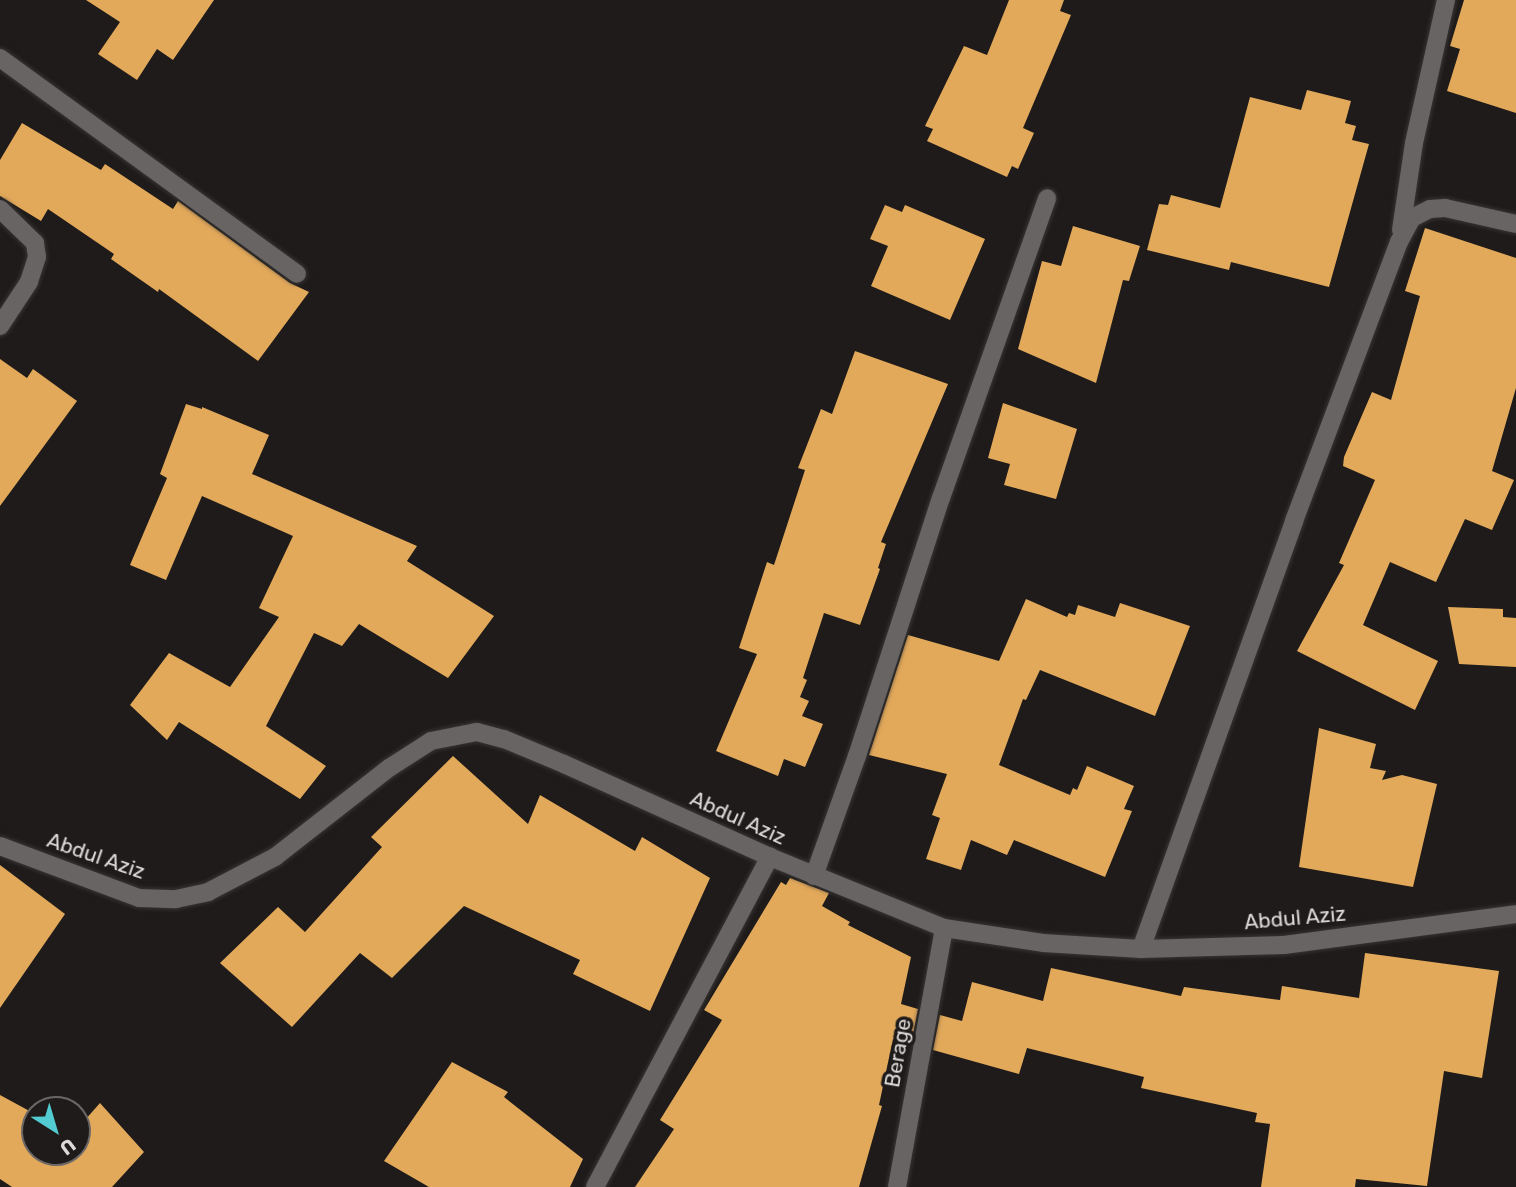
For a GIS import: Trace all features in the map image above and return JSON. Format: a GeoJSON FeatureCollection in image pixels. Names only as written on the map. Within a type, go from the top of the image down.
{"type":"FeatureCollection","features":[{"type":"Feature","properties":{"kind":"street"},"geometry":{"type":"LineString","coordinates":[[1399,242],[1414,143],[1446,0]]}},
{"type":"Feature","properties":{"kind":"street"},"geometry":{"type":"LineString","coordinates":[[0,58],[297,274]]}},
{"type":"Feature","properties":{"kind":"street"},"geometry":{"type":"LineString","coordinates":[[814,876],[857,755],[940,498],[1047,198]]}},
{"type":"Feature","properties":{"kind":"street"},"geometry":{"type":"LineString","coordinates":[[1141,948],[1294,521],[1399,242],[1412,218],[1430,209],[1445,208],[1516,224]]}},
{"type":"Feature","properties":{"kind":"street"},"geometry":{"type":"LineString","coordinates":[[0,209],[35,243],[37,257],[29,282],[0,326]]}},
{"type":"Feature","properties":{"kind":"street","name":"Abdul Aziz"},"geometry":{"type":"LineString","coordinates":[[0,846],[139,898],[176,899],[208,892],[275,856],[389,768],[431,741],[477,732],[504,739],[564,764],[814,876],[944,928],[1042,943],[1141,948],[1284,946],[1516,914]]}},
{"type":"Feature","properties":{"kind":"street"},"geometry":{"type":"LineString","coordinates":[[595,1187],[770,857]]}},
{"type":"Feature","properties":{"kind":"street","name":"Berage"},"geometry":{"type":"LineString","coordinates":[[897,1187],[944,928]]}},
{"type":"Feature","properties":{"kind":"building"},"geometry":{"type":"Polygon","coordinates":[[[86,0],[214,0],[173,60],[157,49],[137,80],[98,54],[120,22],[86,0]]]}},
{"type":"Feature","properties":{"kind":"building"},"geometry":{"type":"Polygon","coordinates":[[[1009,0],[1064,0],[1060,11],[1071,15],[1023,128],[1034,133],[1018,169],[1012,166],[1007,177],[927,141],[933,129],[925,126],[964,46],[987,55],[1009,0]]]}},
{"type":"Feature","properties":{"kind":"building"},"geometry":{"type":"Polygon","coordinates":[[[1464,0],[1516,0],[1516,113],[1447,91],[1460,49],[1450,46],[1464,0]]]}},
{"type":"Feature","properties":{"kind":"building"},"geometry":{"type":"Polygon","coordinates":[[[1307,90],[1351,101],[1345,123],[1356,126],[1352,140],[1369,144],[1329,287],[1231,262],[1229,270],[1147,250],[1159,204],[1168,205],[1171,195],[1220,208],[1250,97],[1301,110],[1307,90]]]}},
{"type":"Feature","properties":{"kind":"building"},"geometry":{"type":"Polygon","coordinates":[[[22,123],[101,170],[105,164],[173,209],[178,201],[290,283],[309,292],[258,361],[159,289],[158,292],[111,259],[114,254],[48,209],[41,221],[0,196],[0,160],[22,123]]]}},
{"type":"Feature","properties":{"kind":"building"},"geometry":{"type":"Polygon","coordinates":[[[885,205],[902,212],[905,205],[985,239],[950,320],[871,286],[888,246],[870,239],[885,205]]]}},
{"type":"Feature","properties":{"kind":"building"},"geometry":{"type":"Polygon","coordinates":[[[1073,226],[1140,246],[1129,281],[1123,280],[1096,383],[1018,349],[1042,261],[1061,266],[1073,226]]]}},
{"type":"Feature","properties":{"kind":"building"},"geometry":{"type":"Polygon","coordinates":[[[1425,228],[1516,258],[1516,388],[1492,471],[1514,480],[1492,530],[1465,519],[1436,582],[1390,562],[1363,625],[1438,661],[1415,710],[1297,651],[1344,565],[1339,563],[1375,480],[1343,466],[1344,457],[1372,392],[1391,400],[1420,296],[1405,291],[1425,228]]]}},
{"type":"Feature","properties":{"kind":"building"},"geometry":{"type":"Polygon","coordinates":[[[855,351],[948,384],[881,542],[886,544],[878,568],[880,569],[860,625],[824,613],[803,678],[807,680],[800,697],[809,701],[802,716],[823,724],[805,767],[784,759],[778,776],[716,751],[757,654],[739,648],[767,562],[774,565],[805,470],[798,468],[821,409],[832,414],[855,351]]]}},
{"type":"Feature","properties":{"kind":"building"},"geometry":{"type":"Polygon","coordinates":[[[0,359],[27,378],[33,369],[77,401],[0,506],[0,359]]]}},
{"type":"Feature","properties":{"kind":"building"},"geometry":{"type":"Polygon","coordinates":[[[1003,403],[1077,429],[1056,499],[1004,485],[1010,464],[988,458],[1003,403]]]}},
{"type":"Feature","properties":{"kind":"building"},"geometry":{"type":"Polygon","coordinates":[[[186,404],[202,407],[269,435],[252,474],[417,546],[407,561],[494,616],[448,678],[359,624],[342,646],[314,633],[266,726],[326,766],[300,799],[179,722],[167,740],[130,705],[169,653],[230,687],[279,617],[259,608],[293,536],[202,496],[166,580],[130,565],[167,478],[160,474],[186,404]]]}},
{"type":"Feature","properties":{"kind":"building"},"geometry":{"type":"Polygon","coordinates":[[[1026,599],[1067,617],[1069,613],[1075,615],[1078,605],[1115,617],[1120,603],[1190,626],[1155,716],[1040,670],[1026,700],[1023,699],[999,765],[1070,795],[1073,788],[1077,790],[1087,766],[1134,786],[1124,809],[1132,811],[1105,877],[1014,840],[1007,855],[971,840],[961,870],[926,859],[940,818],[932,815],[947,774],[869,755],[908,635],[999,661],[1026,599]]]}},
{"type":"Feature","properties":{"kind":"building"},"geometry":{"type":"Polygon","coordinates":[[[1448,607],[1503,609],[1503,617],[1516,618],[1516,667],[1459,664],[1448,607]]]}},
{"type":"Feature","properties":{"kind":"building"},"geometry":{"type":"Polygon","coordinates":[[[1319,728],[1376,744],[1370,768],[1386,771],[1382,780],[1402,775],[1437,784],[1413,887],[1299,867],[1319,728]]]}},
{"type":"Feature","properties":{"kind":"building"},"geometry":{"type":"Polygon","coordinates":[[[453,756],[528,824],[540,795],[635,851],[642,837],[710,878],[650,1011],[573,974],[580,960],[464,906],[392,978],[360,953],[292,1027],[220,963],[278,907],[305,932],[382,847],[371,837],[453,756]]]}},
{"type":"Feature","properties":{"kind":"building"},"geometry":{"type":"Polygon","coordinates":[[[0,865],[65,914],[0,1008],[0,865]]]}},
{"type":"Feature","properties":{"kind":"building"},"geometry":{"type":"Polygon","coordinates":[[[790,878],[829,893],[822,906],[850,922],[848,925],[911,957],[901,1004],[918,1009],[911,1044],[893,1039],[879,1105],[882,1106],[859,1187],[635,1187],[674,1129],[660,1120],[722,1020],[704,1010],[781,882],[786,885],[790,878]]]}},
{"type":"Feature","properties":{"kind":"building"},"geometry":{"type":"Polygon","coordinates":[[[1365,953],[1499,971],[1482,1078],[1444,1071],[1427,1186],[1356,1179],[1355,1187],[1261,1187],[1270,1124],[1255,1122],[1257,1113],[1141,1088],[1144,1077],[1027,1048],[1019,1074],[933,1050],[940,1015],[962,1021],[972,982],[1043,1001],[1051,968],[1181,996],[1184,987],[1280,1000],[1282,986],[1359,998],[1365,953]]]}},
{"type":"Feature","properties":{"kind":"building"},"geometry":{"type":"Polygon","coordinates":[[[452,1062],[508,1092],[504,1097],[583,1159],[570,1187],[429,1187],[384,1161],[452,1062]]]}},
{"type":"Feature","properties":{"kind":"building"},"geometry":{"type":"Polygon","coordinates":[[[0,1095],[21,1106],[21,1166],[91,1166],[91,1113],[100,1103],[144,1152],[112,1187],[12,1187],[0,1179],[0,1095]]]}}]}
